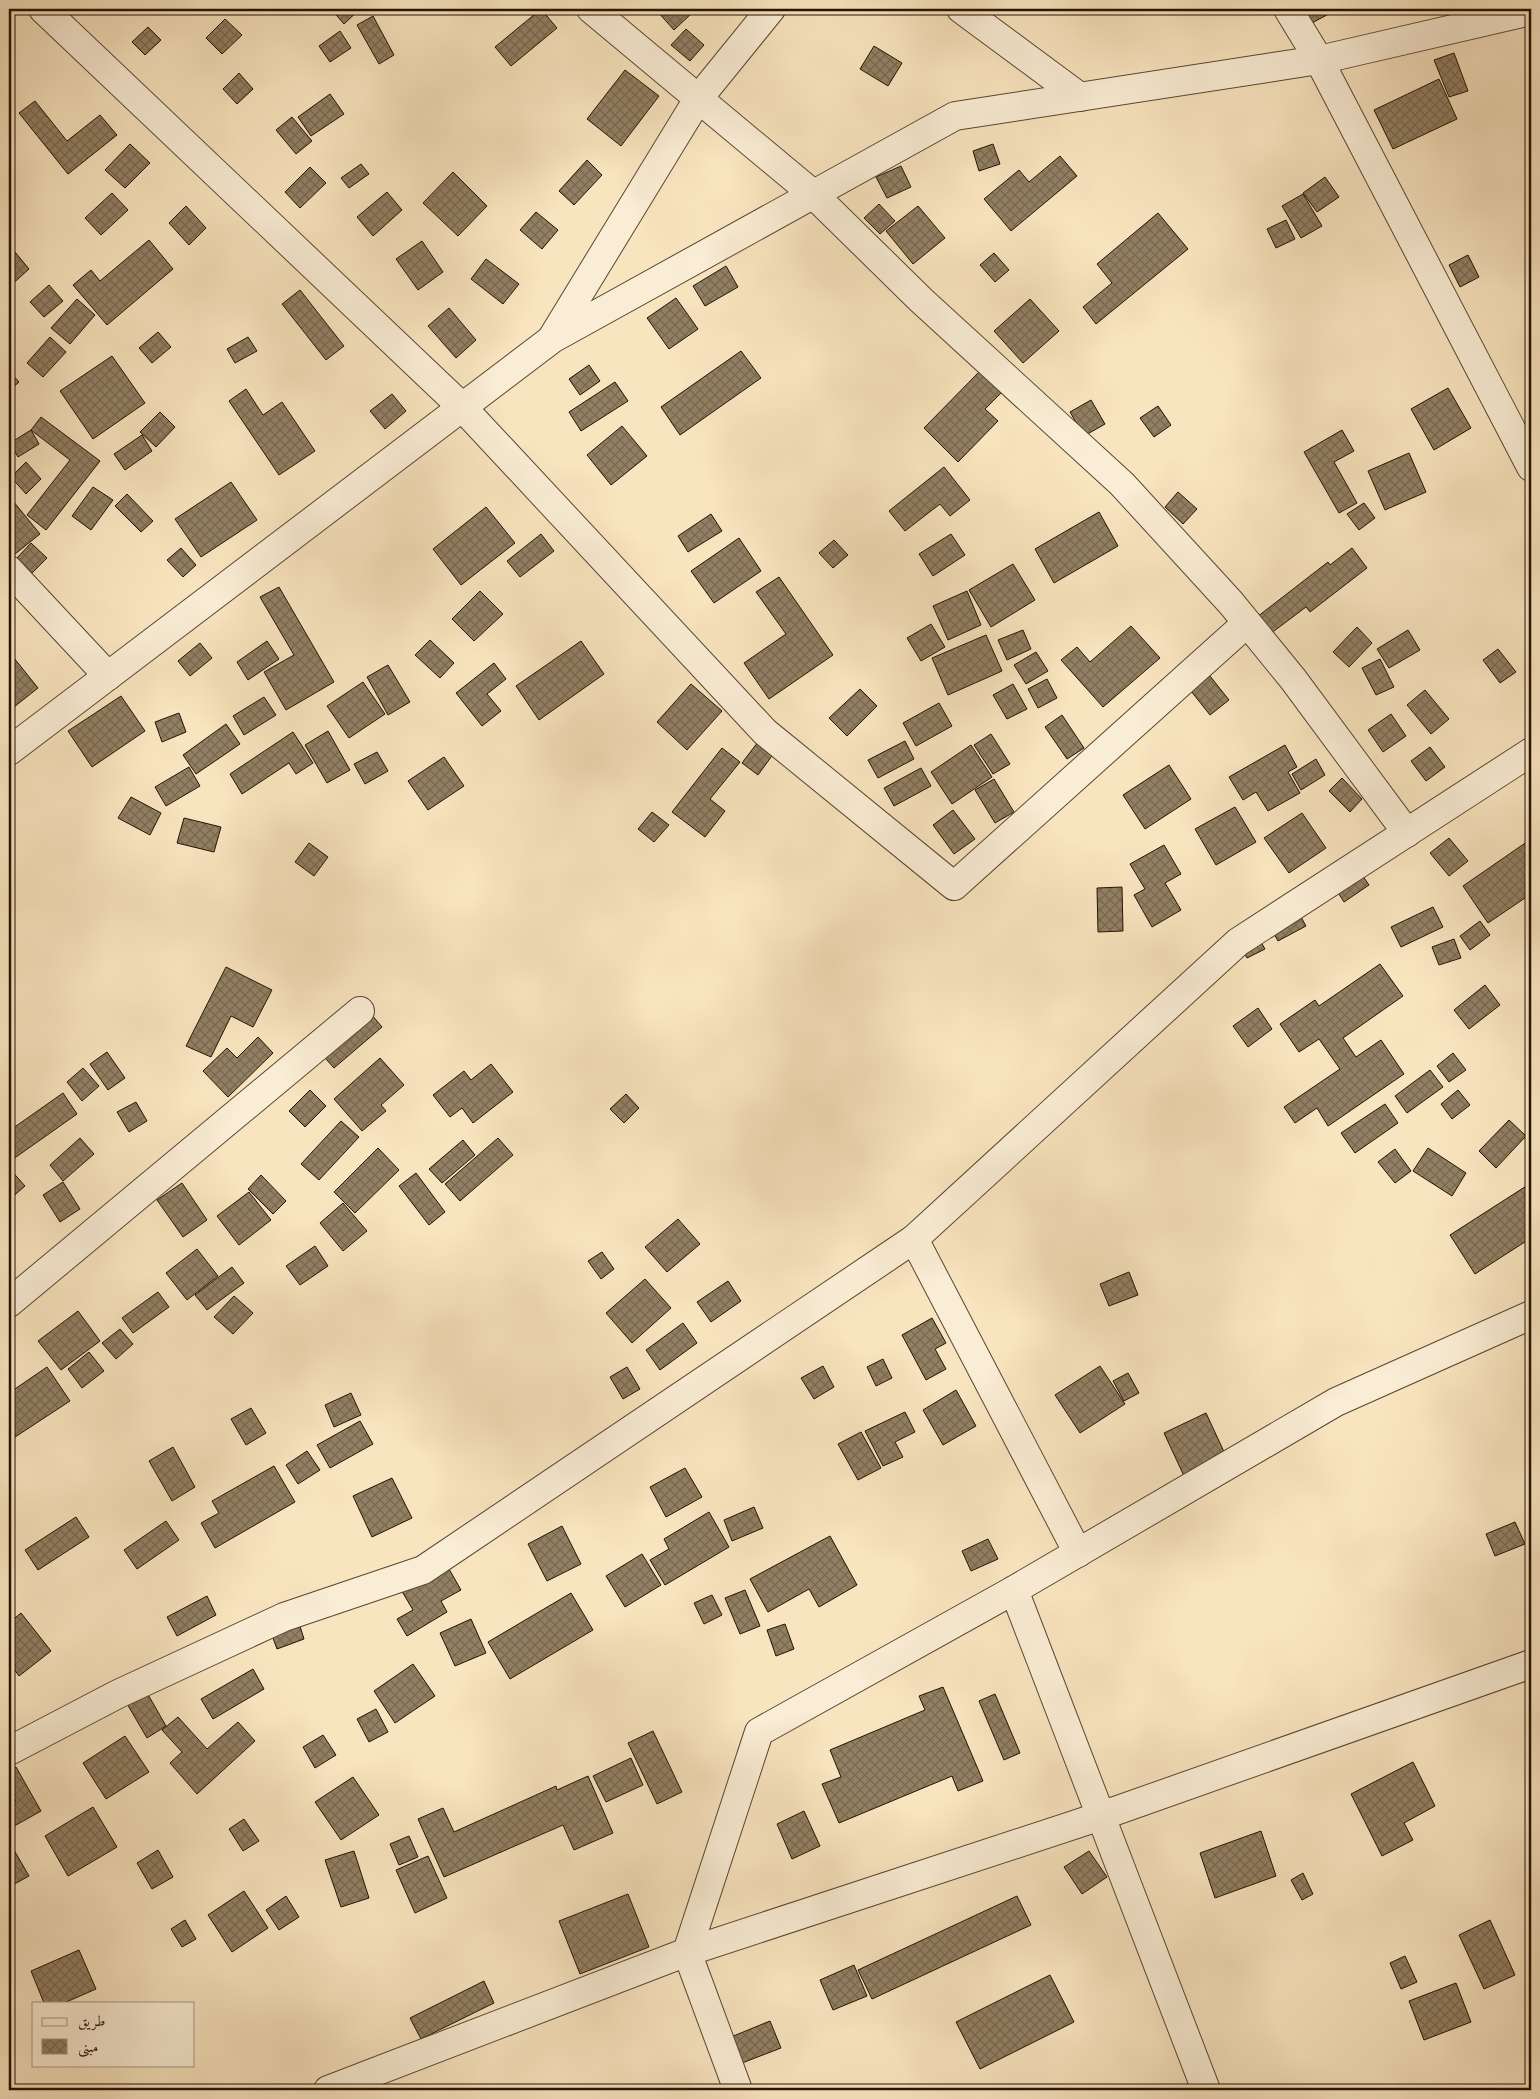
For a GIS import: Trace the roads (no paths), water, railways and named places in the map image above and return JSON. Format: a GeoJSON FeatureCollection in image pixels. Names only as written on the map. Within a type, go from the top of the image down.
{"type":"FeatureCollection","features":[{"type":"Feature","properties":{"kind":"street"},"geometry":{"type":"LineString","coordinates":[[43,9],[462,407],[765,732],[954,886],[1247,623]]}},
{"type":"Feature","properties":{"kind":"street"},"geometry":{"type":"LineString","coordinates":[[591,9],[813,194],[921,300],[1122,484],[1247,623],[1293,679],[1406,833]]}},
{"type":"Feature","properties":{"kind":"street"},"geometry":{"type":"LineString","coordinates":[[552,339],[698,99],[771,9]]}},
{"type":"Feature","properties":{"kind":"street"},"geometry":{"type":"LineString","coordinates":[[960,9],[1080,97]]}},
{"type":"Feature","properties":{"kind":"street"},"geometry":{"type":"LineString","coordinates":[[1288,9],[1319,60],[1531,467]]}},
{"type":"Feature","properties":{"kind":"street"},"geometry":{"type":"LineString","coordinates":[[9,752],[552,339],[955,116],[1319,60],[1531,11]]}},
{"type":"Feature","properties":{"kind":"street"},"geometry":{"type":"LineString","coordinates":[[9,570],[108,676]]}},
{"type":"Feature","properties":{"kind":"street"},"geometry":{"type":"LineString","coordinates":[[9,1752],[118,1694],[284,1617],[423,1570],[914,1239],[1238,942],[1531,752]]}},
{"type":"Feature","properties":{"kind":"street"},"geometry":{"type":"LineString","coordinates":[[9,1303],[360,1011]]}},
{"type":"Feature","properties":{"kind":"street"},"geometry":{"type":"LineString","coordinates":[[914,1239],[1078,1553]]}},
{"type":"Feature","properties":{"kind":"street"},"geometry":{"type":"LineString","coordinates":[[738,2090],[687,1952],[759,1732],[1014,1590],[1336,1402],[1531,1315]]}},
{"type":"Feature","properties":{"kind":"street"},"geometry":{"type":"LineString","coordinates":[[1014,1590],[1206,2090]]}},
{"type":"Feature","properties":{"kind":"street"},"geometry":{"type":"LineString","coordinates":[[328,2090],[687,1952],[1101,1816],[1531,1664]]}}]}
